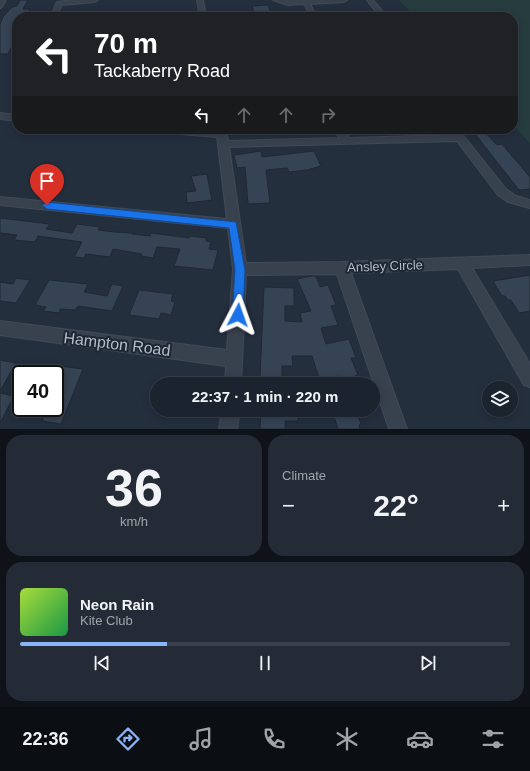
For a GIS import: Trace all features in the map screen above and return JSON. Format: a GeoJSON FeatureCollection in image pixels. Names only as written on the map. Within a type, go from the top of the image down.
{"type":"FeatureCollection","features":[{"type":"Feature","properties":{"kind":"street"},"geometry":{"type":"LineString","coordinates":[[0,6],[3,0]]}},
{"type":"Feature","properties":{"kind":"street"},"geometry":{"type":"LineString","coordinates":[[56,11],[59,3],[95,0]]}},
{"type":"Feature","properties":{"kind":"street"},"geometry":{"type":"LineString","coordinates":[[200,0],[201,12]]}},
{"type":"Feature","properties":{"kind":"street"},"geometry":{"type":"LineString","coordinates":[[276,0],[288,3],[344,0]]}},
{"type":"Feature","properties":{"kind":"street"},"geometry":{"type":"LineString","coordinates":[[370,0],[380,12]]}},
{"type":"Feature","properties":{"kind":"street"},"geometry":{"type":"LineString","coordinates":[[306,2],[311,12]]}},
{"type":"Feature","properties":{"kind":"street"},"geometry":{"type":"LineString","coordinates":[[0,116],[12,117]]}},
{"type":"Feature","properties":{"kind":"street"},"geometry":{"type":"LineString","coordinates":[[203,134],[346,141],[461,138]]}},
{"type":"Feature","properties":{"kind":"street"},"geometry":{"type":"LineString","coordinates":[[342,134],[346,141]]}},
{"type":"Feature","properties":{"kind":"street"},"geometry":{"type":"LineString","coordinates":[[457,134],[502,192],[512,199],[530,204]]}},
{"type":"Feature","properties":{"kind":"street"},"geometry":{"type":"LineString","coordinates":[[222,136],[240,270],[234,377]]}},
{"type":"Feature","properties":{"kind":"street"},"geometry":{"type":"LineString","coordinates":[[0,201],[233,224]]}},
{"type":"Feature","properties":{"kind":"street","name":"Ansley Circle"},"geometry":{"type":"LineString","coordinates":[[240,270],[342,268],[530,260]]}},
{"type":"Feature","properties":{"kind":"street"},"geometry":{"type":"LineString","coordinates":[[462,263],[530,379]]}},
{"type":"Feature","properties":{"kind":"street"},"geometry":{"type":"LineString","coordinates":[[342,268],[398,429]]}},
{"type":"Feature","properties":{"kind":"street","name":"Hampton Road"},"geometry":{"type":"LineString","coordinates":[[0,328],[235,359]]}},
{"type":"Feature","properties":{"kind":"street"},"geometry":{"type":"LineString","coordinates":[[228,429],[230,417]]}},
{"type":"Feature","properties":{"kind":"green space"},"geometry":{"type":"Polygon","coordinates":[[[399,0],[530,0],[530,143],[518,130],[518,12],[410,12],[399,0]]]}},
{"type":"Feature","properties":{"kind":"building"},"geometry":{"type":"Polygon","coordinates":[[[20,0],[28,0],[23,9],[30,9],[29,12],[12,12],[12,46],[8,54],[0,54],[0,24],[3,17],[12,7],[17,6],[20,0]]]}},
{"type":"Feature","properties":{"kind":"building"},"geometry":{"type":"Polygon","coordinates":[[[268,5],[271,12],[254,12],[252,6],[268,5]]]}},
{"type":"Feature","properties":{"kind":"building"},"geometry":{"type":"Polygon","coordinates":[[[475,134],[487,134],[497,145],[502,144],[530,177],[530,189],[519,190],[475,134]]]}},
{"type":"Feature","properties":{"kind":"building"},"geometry":{"type":"Polygon","coordinates":[[[261,151],[262,157],[314,151],[321,166],[307,170],[289,172],[287,168],[266,170],[270,203],[248,204],[245,167],[237,168],[234,155],[261,151]]]}},
{"type":"Feature","properties":{"kind":"building"},"geometry":{"type":"Polygon","coordinates":[[[207,174],[212,200],[187,203],[186,192],[196,191],[191,176],[207,174]]]}},
{"type":"Feature","properties":{"kind":"building"},"geometry":{"type":"Polygon","coordinates":[[[0,218],[50,224],[46,229],[72,233],[77,224],[100,227],[98,230],[150,236],[151,233],[189,238],[190,236],[206,238],[206,241],[211,242],[209,249],[218,250],[213,270],[174,266],[180,249],[157,247],[153,258],[141,256],[142,254],[113,249],[110,257],[86,254],[84,258],[74,257],[82,242],[38,236],[35,242],[14,240],[17,235],[0,233],[0,218]]]}},
{"type":"Feature","properties":{"kind":"building"},"geometry":{"type":"Polygon","coordinates":[[[530,275],[530,311],[519,313],[511,300],[508,300],[505,296],[502,296],[493,281],[530,275]]]}},
{"type":"Feature","properties":{"kind":"building"},"geometry":{"type":"Polygon","coordinates":[[[316,276],[320,287],[328,285],[336,305],[331,306],[338,325],[321,328],[326,344],[349,339],[356,358],[351,358],[358,375],[355,377],[319,377],[312,356],[292,356],[293,366],[282,366],[282,377],[260,377],[264,287],[294,288],[294,306],[285,306],[285,321],[302,322],[300,313],[311,311],[297,279],[316,276]]]}},
{"type":"Feature","properties":{"kind":"building"},"geometry":{"type":"Polygon","coordinates":[[[16,278],[30,280],[16,303],[0,301],[0,282],[13,284],[16,278]]]}},
{"type":"Feature","properties":{"kind":"building"},"geometry":{"type":"Polygon","coordinates":[[[49,280],[88,284],[84,292],[107,296],[112,284],[123,286],[112,311],[78,306],[75,310],[60,309],[60,313],[43,311],[46,307],[35,305],[49,280]]]}},
{"type":"Feature","properties":{"kind":"building"},"geometry":{"type":"Polygon","coordinates":[[[139,290],[173,294],[171,301],[175,302],[171,315],[161,313],[159,319],[129,315],[139,290]]]}},
{"type":"Feature","properties":{"kind":"building"},"geometry":{"type":"Polygon","coordinates":[[[0,360],[16,363],[15,365],[12,365],[12,370],[0,391],[0,360]]]}},
{"type":"Feature","properties":{"kind":"building"},"geometry":{"type":"Polygon","coordinates":[[[64,367],[83,369],[64,416],[64,367]]]}},
{"type":"Feature","properties":{"kind":"building"},"geometry":{"type":"Polygon","coordinates":[[[0,393],[12,396],[12,400],[0,423],[0,393]]]}},
{"type":"Feature","properties":{"kind":"building"},"geometry":{"type":"Polygon","coordinates":[[[44,417],[64,417],[61,424],[42,421],[44,417]]]}},
{"type":"Feature","properties":{"kind":"building"},"geometry":{"type":"Polygon","coordinates":[[[261,417],[298,417],[298,421],[285,421],[285,429],[260,429],[261,417]]]}},
{"type":"Feature","properties":{"kind":"building"},"geometry":{"type":"Polygon","coordinates":[[[334,417],[358,417],[361,424],[359,425],[360,429],[338,429],[334,417]]]}},
{"type":"Feature","properties":{"kind":"route"},"geometry":{"type":"LineString","coordinates":[[47,205],[233,224],[240,270],[238,315]]}}]}
